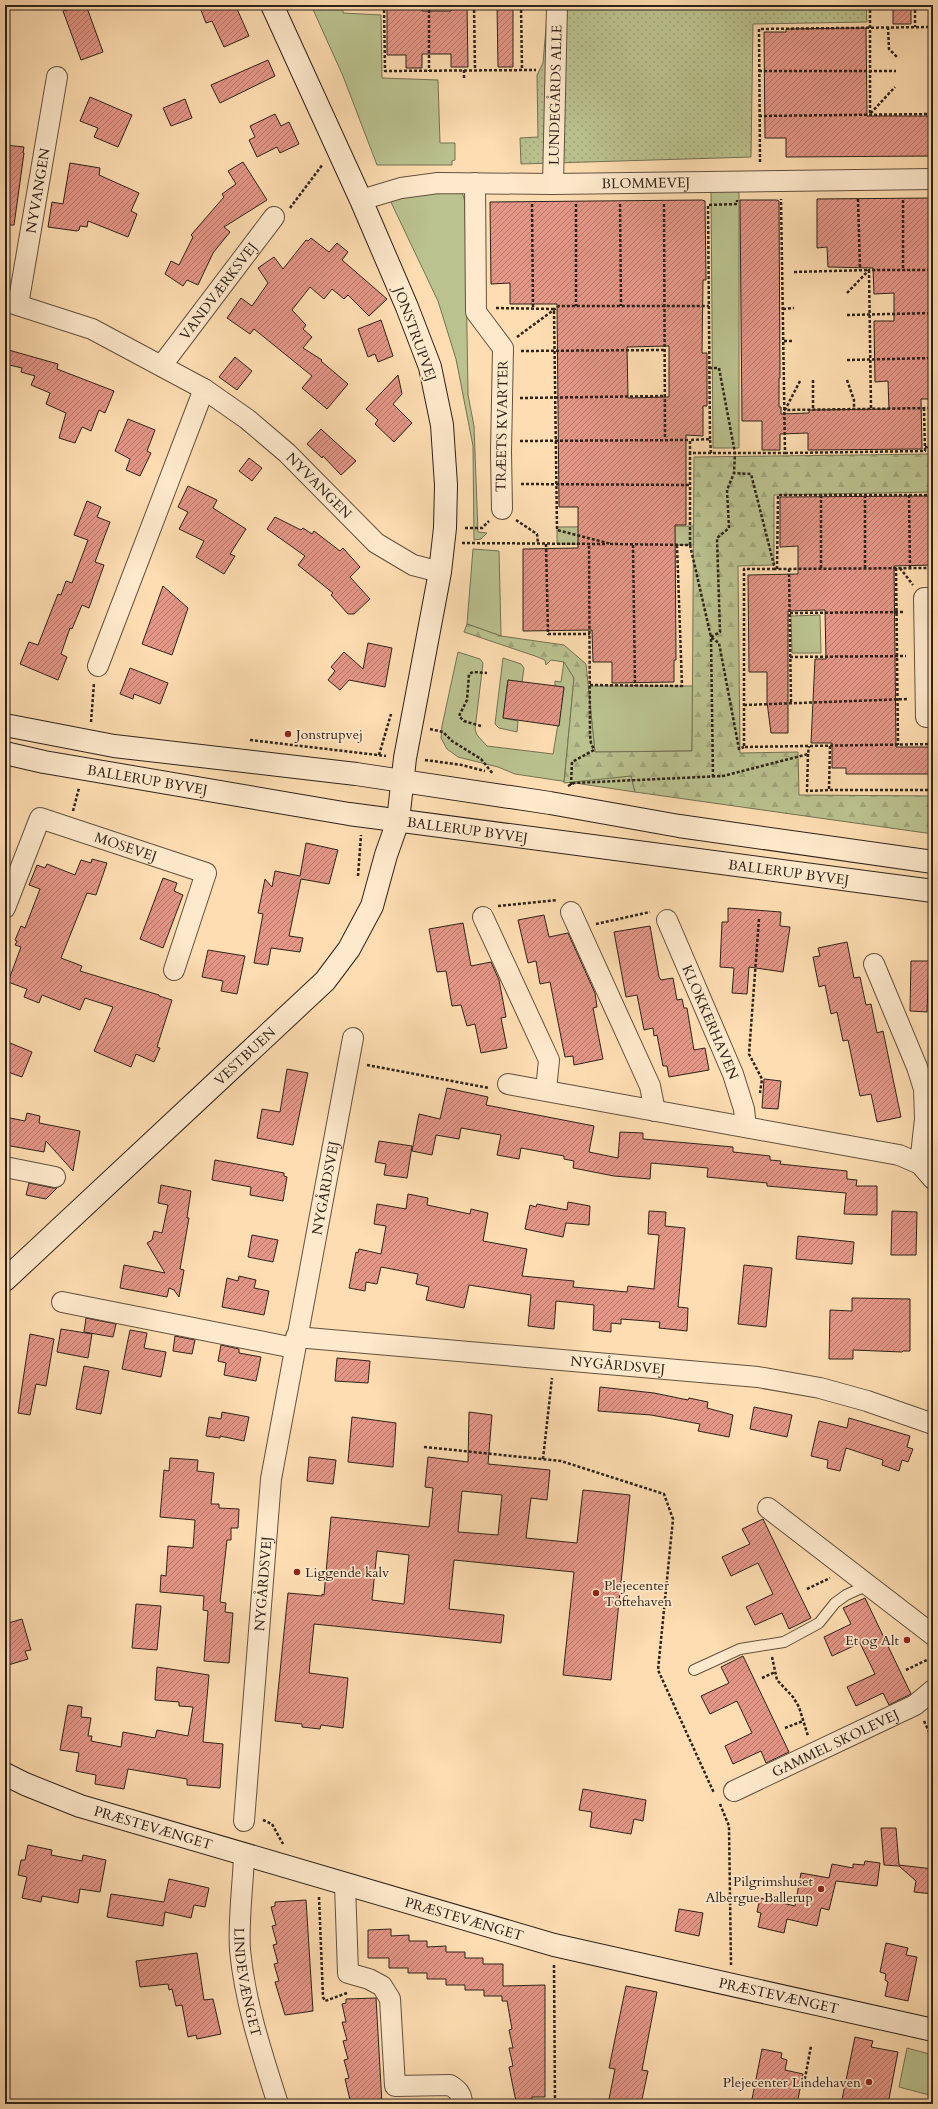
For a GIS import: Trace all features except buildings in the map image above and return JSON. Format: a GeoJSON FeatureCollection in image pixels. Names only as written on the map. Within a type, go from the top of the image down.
{"type":"FeatureCollection","features":[{"type":"Feature","properties":{"kind":"street","name":"JONSTRUPVEJ"},"geometry":{"type":"LineString","coordinates":[[272,5],[361,200],[407,306],[430,367],[442,425],[446,485],[444,536],[440,572],[411,724],[405,758],[403,781]]}},
{"type":"Feature","properties":{"kind":"street","name":"LUNDEGÅRDS ALLE"},"geometry":{"type":"LineString","coordinates":[[553,184],[557,5]]}},
{"type":"Feature","properties":{"kind":"street","name":"NYVANGEN"},"geometry":{"type":"LineString","coordinates":[[57,77],[12,303],[92,329],[162,365],[204,389],[247,419],[287,453],[376,543],[413,565],[440,572]]}},
{"type":"Feature","properties":{"kind":"street","name":"BLOMMEVEJ"},"geometry":{"type":"LineString","coordinates":[[361,200],[401,188],[438,183],[553,184],[933,179]]}},
{"type":"Feature","properties":{"kind":"street","name":"TRÆETS KVARTER"},"geometry":{"type":"LineString","coordinates":[[475,183],[476,312],[503,348],[501,441],[502,509]]}},
{"type":"Feature","properties":{"kind":"street","name":"VANDVÆRKSVEJ"},"geometry":{"type":"LineString","coordinates":[[162,365],[274,217]]}},
{"type":"Feature","properties":{"kind":"street"},"geometry":{"type":"LineString","coordinates":[[98,666],[204,389]]}},
{"type":"Feature","properties":{"kind":"street"},"geometry":{"type":"LineString","coordinates":[[929,708],[924,598],[933,598]]}},
{"type":"Feature","properties":{"kind":"street","name":"BALLERUP BYVEJ"},"geometry":{"type":"LineString","coordinates":[[5,725],[114,746],[403,781],[550,803],[679,826],[933,862]]}},
{"type":"Feature","properties":{"kind":"street","name":"BALLERUP BYVEJ"},"geometry":{"type":"LineString","coordinates":[[5,753],[75,767],[398,820],[933,891]]}},
{"type":"Feature","properties":{"kind":"street","name":"VESTBUEN"},"geometry":{"type":"LineString","coordinates":[[5,1280],[325,981],[349,949],[372,906],[386,855],[398,820],[403,781]]}},
{"type":"Feature","properties":{"kind":"street","name":"MOSEVEJ"},"geometry":{"type":"LineString","coordinates":[[5,908],[40,818],[69,826],[206,873],[174,970]]}},
{"type":"Feature","properties":{"kind":"street"},"geometry":{"type":"LineString","coordinates":[[483,917],[549,1060],[546,1090]]}},
{"type":"Feature","properties":{"kind":"street"},"geometry":{"type":"LineString","coordinates":[[575,920],[650,1086],[655,1111]]}},
{"type":"Feature","properties":{"kind":"street","name":"KLOKKERHAVEN"},"geometry":{"type":"LineString","coordinates":[[667,920],[733,1074],[750,1128]]}},
{"type":"Feature","properties":{"kind":"street"},"geometry":{"type":"LineString","coordinates":[[874,964],[918,1067],[924,1089],[925,1119],[920,1164]]}},
{"type":"Feature","properties":{"kind":"street","name":"NYGÅRDSVEJ"},"geometry":{"type":"LineString","coordinates":[[244,1816],[271,1479],[295,1342],[353,1038]]}},
{"type":"Feature","properties":{"kind":"street"},"geometry":{"type":"LineString","coordinates":[[508,1084],[899,1155],[920,1164],[933,1179]]}},
{"type":"Feature","properties":{"kind":"street"},"geometry":{"type":"LineString","coordinates":[[5,1167],[55,1177]]}},
{"type":"Feature","properties":{"kind":"street","name":"NYGÅRDSVEJ"},"geometry":{"type":"LineString","coordinates":[[62,1302],[295,1342],[554,1359],[758,1376],[820,1388],[867,1401],[933,1424]]}},
{"type":"Feature","properties":{"kind":"street"},"geometry":{"type":"LineString","coordinates":[[768,1508],[933,1635]]}},
{"type":"Feature","properties":{"kind":"street","name":"GAMMEL SKOLEVEJ"},"geometry":{"type":"LineString","coordinates":[[734,1791],[915,1705],[933,1690]]}},
{"type":"Feature","properties":{"kind":"street","name":"PRÆSTEVÆNGET"},"geometry":{"type":"LineString","coordinates":[[5,1774],[25,1784],[80,1806],[244,1856],[554,1945],[933,2030]]}},
{"type":"Feature","properties":{"kind":"street","name":"LINDEVÆNGET"},"geometry":{"type":"LineString","coordinates":[[244,1856],[240,1949],[248,1999],[261,2052],[278,2104]]}},
{"type":"Feature","properties":{"kind":"street"},"geometry":{"type":"LineString","coordinates":[[345,1885],[348,1974],[369,1979],[382,1986],[390,1999],[395,2086],[450,2085],[457,2089],[462,2098],[462,2104]]}},
{"type":"Feature","properties":{"kind":"lane"},"geometry":{"type":"LineString","coordinates":[[694,1670],[740,1649],[784,1642],[819,1622],[835,1603],[846,1595],[868,1585]]}},
{"type":"Feature","properties":{"kind":"path"},"geometry":{"type":"LineString","coordinates":[[384,5],[385,71],[556,70]]}},
{"type":"Feature","properties":{"kind":"path"},"geometry":{"type":"LineString","coordinates":[[429,5],[429,71]]}},
{"type":"Feature","properties":{"kind":"path"},"geometry":{"type":"LineString","coordinates":[[474,5],[475,70]]}},
{"type":"Feature","properties":{"kind":"path"},"geometry":{"type":"LineString","coordinates":[[521,5],[522,70]]}},
{"type":"Feature","properties":{"kind":"path"},"geometry":{"type":"LineString","coordinates":[[870,5],[870,114]]}},
{"type":"Feature","properties":{"kind":"path"},"geometry":{"type":"LineString","coordinates":[[915,5],[915,27]]}},
{"type":"Feature","properties":{"kind":"path"},"geometry":{"type":"LineString","coordinates":[[768,163],[760,163],[759,29],[933,27]]}},
{"type":"Feature","properties":{"kind":"path"},"geometry":{"type":"LineString","coordinates":[[888,28],[889,49],[897,57]]}},
{"type":"Feature","properties":{"kind":"path"},"geometry":{"type":"LineString","coordinates":[[464,70],[464,78]]}},
{"type":"Feature","properties":{"kind":"path"},"geometry":{"type":"LineString","coordinates":[[759,71],[896,71]]}},
{"type":"Feature","properties":{"kind":"path"},"geometry":{"type":"LineString","coordinates":[[870,114],[895,87]]}},
{"type":"Feature","properties":{"kind":"path"},"geometry":{"type":"LineString","coordinates":[[759,116],[933,114]]}},
{"type":"Feature","properties":{"kind":"path"},"geometry":{"type":"LineString","coordinates":[[274,217],[284,216],[323,164],[339,154]]}},
{"type":"Feature","properties":{"kind":"path"},"geometry":{"type":"LineString","coordinates":[[781,181],[785,453]]}},
{"type":"Feature","properties":{"kind":"path"},"geometry":{"type":"LineString","coordinates":[[711,453],[708,205],[737,204],[737,182]]}},
{"type":"Feature","properties":{"kind":"path"},"geometry":{"type":"LineString","coordinates":[[858,199],[860,270]]}},
{"type":"Feature","properties":{"kind":"path"},"geometry":{"type":"LineString","coordinates":[[902,200],[903,270]]}},
{"type":"Feature","properties":{"kind":"path"},"geometry":{"type":"LineString","coordinates":[[532,204],[533,308]]}},
{"type":"Feature","properties":{"kind":"path"},"geometry":{"type":"LineString","coordinates":[[576,204],[576,306]]}},
{"type":"Feature","properties":{"kind":"path"},"geometry":{"type":"LineString","coordinates":[[620,204],[621,306]]}},
{"type":"Feature","properties":{"kind":"path"},"geometry":{"type":"LineString","coordinates":[[664,204],[665,440]]}},
{"type":"Feature","properties":{"kind":"path"},"geometry":{"type":"LineString","coordinates":[[847,293],[869,270]]}},
{"type":"Feature","properties":{"kind":"path"},"geometry":{"type":"LineString","coordinates":[[869,270],[872,409]]}},
{"type":"Feature","properties":{"kind":"path"},"geometry":{"type":"LineString","coordinates":[[794,272],[933,270]]}},
{"type":"Feature","properties":{"kind":"path"},"geometry":{"type":"LineString","coordinates":[[503,348],[554,308],[559,306],[709,306]]}},
{"type":"Feature","properties":{"kind":"path"},"geometry":{"type":"LineString","coordinates":[[494,308],[554,308]]}},
{"type":"Feature","properties":{"kind":"path"},"geometry":{"type":"LineString","coordinates":[[554,308],[557,530],[611,544]]}},
{"type":"Feature","properties":{"kind":"path"},"geometry":{"type":"LineString","coordinates":[[783,309],[794,308]]}},
{"type":"Feature","properties":{"kind":"path"},"geometry":{"type":"LineString","coordinates":[[847,315],[933,313]]}},
{"type":"Feature","properties":{"kind":"path"},"geometry":{"type":"LineString","coordinates":[[784,341],[794,341]]}},
{"type":"Feature","properties":{"kind":"path"},"geometry":{"type":"LineString","coordinates":[[503,348],[520,352],[665,350]]}},
{"type":"Feature","properties":{"kind":"path"},"geometry":{"type":"LineString","coordinates":[[847,360],[933,358]]}},
{"type":"Feature","properties":{"kind":"path"},"geometry":{"type":"LineString","coordinates":[[709,368],[719,368],[735,453],[734,473],[727,490],[728,528],[717,538],[720,632],[712,637]]}},
{"type":"Feature","properties":{"kind":"path"},"geometry":{"type":"LineString","coordinates":[[813,380],[813,410]]}},
{"type":"Feature","properties":{"kind":"path"},"geometry":{"type":"LineString","coordinates":[[847,380],[854,400],[854,409]]}},
{"type":"Feature","properties":{"kind":"path"},"geometry":{"type":"LineString","coordinates":[[785,410],[800,381]]}},
{"type":"Feature","properties":{"kind":"path"},"geometry":{"type":"LineString","coordinates":[[502,398],[665,396]]}},
{"type":"Feature","properties":{"kind":"path"},"geometry":{"type":"LineString","coordinates":[[690,453],[925,451],[924,408]]}},
{"type":"Feature","properties":{"kind":"path"},"geometry":{"type":"LineString","coordinates":[[785,410],[933,408]]}},
{"type":"Feature","properties":{"kind":"path"},"geometry":{"type":"LineString","coordinates":[[501,441],[710,439]]}},
{"type":"Feature","properties":{"kind":"path"},"geometry":{"type":"LineString","coordinates":[[690,440],[690,545],[712,637],[713,777]]}},
{"type":"Feature","properties":{"kind":"path"},"geometry":{"type":"LineString","coordinates":[[925,447],[933,448]]}},
{"type":"Feature","properties":{"kind":"path"},"geometry":{"type":"LineString","coordinates":[[734,473],[751,474],[776,569]]}},
{"type":"Feature","properties":{"kind":"path"},"geometry":{"type":"LineString","coordinates":[[501,484],[690,485]]}},
{"type":"Feature","properties":{"kind":"path"},"geometry":{"type":"LineString","coordinates":[[776,569],[778,495],[933,495]]}},
{"type":"Feature","properties":{"kind":"path"},"geometry":{"type":"LineString","coordinates":[[821,495],[822,569]]}},
{"type":"Feature","properties":{"kind":"path"},"geometry":{"type":"LineString","coordinates":[[865,568],[866,495]]}},
{"type":"Feature","properties":{"kind":"path"},"geometry":{"type":"LineString","coordinates":[[909,495],[910,568]]}},
{"type":"Feature","properties":{"kind":"path"},"geometry":{"type":"LineString","coordinates":[[444,536],[482,528],[502,509],[537,534],[538,544]]}},
{"type":"Feature","properties":{"kind":"path"},"geometry":{"type":"LineString","coordinates":[[444,536],[538,544],[690,545]]}},
{"type":"Feature","properties":{"kind":"path"},"geometry":{"type":"LineString","coordinates":[[546,544],[548,634],[590,634]]}},
{"type":"Feature","properties":{"kind":"path"},"geometry":{"type":"LineString","coordinates":[[571,785],[572,762],[594,750],[591,743],[590,734],[589,544]]}},
{"type":"Feature","properties":{"kind":"path"},"geometry":{"type":"LineString","coordinates":[[634,544],[635,686]]}},
{"type":"Feature","properties":{"kind":"path"},"geometry":{"type":"LineString","coordinates":[[590,685],[682,686],[677,545]]}},
{"type":"Feature","properties":{"kind":"path"},"geometry":{"type":"LineString","coordinates":[[896,568],[898,745]]}},
{"type":"Feature","properties":{"kind":"path"},"geometry":{"type":"LineString","coordinates":[[744,747],[744,569],[933,568]]}},
{"type":"Feature","properties":{"kind":"path"},"geometry":{"type":"LineString","coordinates":[[789,569],[791,703]]}},
{"type":"Feature","properties":{"kind":"path"},"geometry":{"type":"LineString","coordinates":[[790,613],[897,612]]}},
{"type":"Feature","properties":{"kind":"path"},"geometry":{"type":"LineString","coordinates":[[712,637],[719,643],[739,749],[744,747],[933,744]]}},
{"type":"Feature","properties":{"kind":"path"},"geometry":{"type":"LineString","coordinates":[[790,656],[898,656]]}},
{"type":"Feature","properties":{"kind":"path"},"geometry":{"type":"LineString","coordinates":[[481,726],[464,721],[459,716],[467,700],[469,674],[473,672],[487,673]]}},
{"type":"Feature","properties":{"kind":"path"},"geometry":{"type":"LineString","coordinates":[[91,722],[92,690]]}},
{"type":"Feature","properties":{"kind":"path"},"geometry":{"type":"LineString","coordinates":[[744,705],[898,700],[929,708]]}},
{"type":"Feature","properties":{"kind":"path"},"geometry":{"type":"LineString","coordinates":[[411,724],[443,732],[452,741],[481,758],[493,774]]}},
{"type":"Feature","properties":{"kind":"path"},"geometry":{"type":"LineString","coordinates":[[809,746],[807,791],[933,790]]}},
{"type":"Feature","properties":{"kind":"path"},"geometry":{"type":"LineString","coordinates":[[829,790],[830,746]]}},
{"type":"Feature","properties":{"kind":"path"},"geometry":{"type":"LineString","coordinates":[[563,790],[574,783],[723,776],[808,754]]}},
{"type":"Feature","properties":{"kind":"path"},"geometry":{"type":"LineString","coordinates":[[69,826],[80,788]]}},
{"type":"Feature","properties":{"kind":"path"},"geometry":{"type":"LineString","coordinates":[[483,917],[479,909],[492,905],[505,906],[538,901],[558,900],[575,920],[651,912],[660,912],[667,920]]}},
{"type":"Feature","properties":{"kind":"path"},"geometry":{"type":"LineString","coordinates":[[750,1128],[762,1079],[749,1054],[759,919]]}},
{"type":"Feature","properties":{"kind":"path"},"geometry":{"type":"LineString","coordinates":[[348,1062],[491,1088],[508,1084]]}},
{"type":"Feature","properties":{"kind":"path"},"geometry":{"type":"LineString","coordinates":[[543,1459],[554,1359]]}},
{"type":"Feature","properties":{"kind":"path"},"geometry":{"type":"LineString","coordinates":[[424,1446],[561,1461],[664,1494],[673,1519],[658,1670],[730,1826],[732,1984]]}},
{"type":"Feature","properties":{"kind":"path"},"geometry":{"type":"LineString","coordinates":[[771,1644],[777,1680],[793,1696],[799,1707],[803,1721],[816,1752]]}},
{"type":"Feature","properties":{"kind":"path"},"geometry":{"type":"LineString","coordinates":[[906,1670],[933,1657]]}},
{"type":"Feature","properties":{"kind":"path"},"geometry":{"type":"LineString","coordinates":[[762,1678],[775,1672]]}},
{"type":"Feature","properties":{"kind":"path"},"geometry":{"type":"LineString","coordinates":[[785,1728],[803,1721]]}},
{"type":"Feature","properties":{"kind":"path"},"geometry":{"type":"LineString","coordinates":[[244,1816],[272,1824],[283,1845],[279,1866]]}},
{"type":"Feature","properties":{"kind":"path"},"geometry":{"type":"LineString","coordinates":[[554,1945],[555,2104]]}},
{"type":"Feature","properties":{"kind":"path"},"geometry":{"type":"LineString","coordinates":[[321,1958],[327,1958]]}},
{"type":"Feature","properties":{"kind":"path"},"geometry":{"type":"LineString","coordinates":[[803,2089],[811,2046]]}},
{"type":"Feature","properties":{"kind":"green space"},"geometry":{"type":"Polygon","coordinates":[[[311,5],[343,5],[343,13],[381,15],[382,78],[438,80],[440,143],[455,143],[455,160],[452,161],[452,165],[377,165],[343,76],[311,5]]]}},
{"type":"Feature","properties":{"kind":"green space"},"geometry":{"type":"Polygon","coordinates":[[[548,5],[866,5],[867,22],[753,24],[751,157],[521,164],[520,138],[538,137],[537,75],[543,63],[548,5]]]}},
{"type":"Feature","properties":{"kind":"green space"},"geometry":{"type":"Polygon","coordinates":[[[457,190],[463,195],[465,202],[468,395],[474,426],[478,532],[487,533],[481,539],[474,540],[473,446],[456,359],[438,301],[389,198],[457,190]]]}},
{"type":"Feature","properties":{"kind":"green space"},"geometry":{"type":"Polygon","coordinates":[[[711,190],[739,190],[739,448],[713,448],[711,190]]]}},
{"type":"Feature","properties":{"kind":"green space"},"geometry":{"type":"Polygon","coordinates":[[[933,454],[933,492],[774,495],[774,565],[738,566],[740,753],[798,752],[799,795],[933,796],[933,834],[635,792],[631,776],[564,783],[574,678],[564,662],[551,660],[546,665],[545,660],[464,632],[467,624],[501,636],[564,645],[586,664],[595,752],[692,751],[694,457],[933,454]]]}},
{"type":"Feature","properties":{"kind":"green space"},"geometry":{"type":"Polygon","coordinates":[[[695,526],[695,545],[557,544],[557,527],[695,526]]]}},
{"type":"Feature","properties":{"kind":"green space"},"geometry":{"type":"Polygon","coordinates":[[[473,549],[499,551],[501,636],[467,624],[473,549]]]}},
{"type":"Feature","properties":{"kind":"green space"},"geometry":{"type":"Polygon","coordinates":[[[820,615],[821,653],[792,653],[791,616],[820,615]]]}},
{"type":"Feature","properties":{"kind":"green space"},"geometry":{"type":"Polygon","coordinates":[[[458,652],[480,659],[483,663],[475,729],[477,735],[487,746],[553,754],[564,688],[555,686],[555,681],[561,682],[564,661],[574,678],[564,781],[515,774],[498,767],[458,757],[447,749],[441,738],[442,726],[458,652]]]}},
{"type":"Feature","properties":{"kind":"green space"},"geometry":{"type":"Polygon","coordinates":[[[503,658],[521,664],[524,668],[522,682],[508,680],[503,718],[518,721],[517,732],[499,728],[495,724],[503,658]]]}},
{"type":"Feature","properties":{"kind":"green space"},"geometry":{"type":"Polygon","coordinates":[[[588,686],[693,686],[692,751],[595,752],[588,686]]]}},
{"type":"Feature","properties":{"kind":"green space"},"geometry":{"type":"Polygon","coordinates":[[[631,776],[635,792],[567,782],[631,776]]]}},
{"type":"Feature","properties":{"kind":"green space"},"geometry":{"type":"Polygon","coordinates":[[[907,2048],[933,2055],[933,2096],[899,2087],[907,2048]]]}},
{"type":"Feature","properties":{"kind":"place","name":"Jonstrupvej"},"geometry":{"type":"Point","coordinates":[288,734]}},
{"type":"Feature","properties":{"kind":"place","name":"Liggende kalv"},"geometry":{"type":"Point","coordinates":[297,1572]}},
{"type":"Feature","properties":{"kind":"place","name":"Plejecenter Toftehaven"},"geometry":{"type":"Point","coordinates":[596,1593]}},
{"type":"Feature","properties":{"kind":"place","name":"Et og Alt"},"geometry":{"type":"Point","coordinates":[907,1640]}},
{"type":"Feature","properties":{"kind":"place","name":"Pilgrimshuset Albergue Ballerup"},"geometry":{"type":"Point","coordinates":[821,1889]}},
{"type":"Feature","properties":{"kind":"place","name":"Plejecenter Lindehaven"},"geometry":{"type":"Point","coordinates":[869,2082]}}]}
